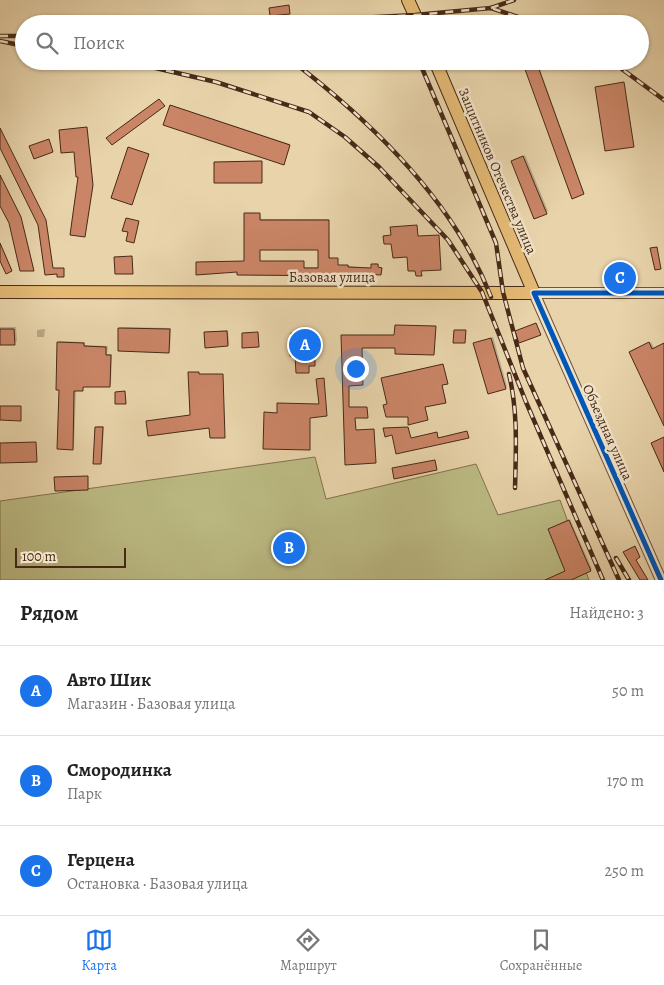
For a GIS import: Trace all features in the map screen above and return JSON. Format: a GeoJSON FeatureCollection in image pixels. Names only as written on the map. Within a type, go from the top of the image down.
{"type":"FeatureCollection","features":[{"type":"Feature","properties":{"kind":"main road"},"geometry":{"type":"LineString","coordinates":[[408,0],[415,15]]}},
{"type":"Feature","properties":{"kind":"main road","name":"Защитников Отечества улица"},"geometry":{"type":"LineString","coordinates":[[439,70],[534,293]]}},
{"type":"Feature","properties":{"kind":"main road","name":"Базовая улица"},"geometry":{"type":"LineString","coordinates":[[0,292],[534,293]]}},
{"type":"Feature","properties":{"kind":"street","name":"Базовая улица"},"geometry":{"type":"LineString","coordinates":[[534,293],[664,294]]}},
{"type":"Feature","properties":{"kind":"street","name":"Объездная улица"},"geometry":{"type":"LineString","coordinates":[[534,293],[661,580]]}},
{"type":"Feature","properties":{"kind":"shaded area"},"geometry":{"type":"Polygon","coordinates":[[[315,457],[326,499],[476,464],[498,515],[560,500],[589,580],[0,580],[0,501],[315,457]]]}},
{"type":"Feature","properties":{"kind":"building"},"geometry":{"type":"Polygon","coordinates":[[[289,5],[290,14],[270,15],[269,8],[289,5]]]}},
{"type":"Feature","properties":{"kind":"building"},"geometry":{"type":"Polygon","coordinates":[[[525,70],[539,70],[584,194],[572,199],[525,70]]]}},
{"type":"Feature","properties":{"kind":"building"},"geometry":{"type":"Polygon","coordinates":[[[624,82],[634,147],[605,151],[595,87],[624,82]]]}},
{"type":"Feature","properties":{"kind":"building"},"geometry":{"type":"Polygon","coordinates":[[[159,99],[165,106],[112,145],[106,138],[159,99]]]}},
{"type":"Feature","properties":{"kind":"building"},"geometry":{"type":"Polygon","coordinates":[[[170,105],[290,145],[284,165],[163,125],[170,105]]]}},
{"type":"Feature","properties":{"kind":"building"},"geometry":{"type":"Polygon","coordinates":[[[87,127],[93,185],[85,237],[70,235],[78,177],[76,177],[74,152],[61,153],[59,130],[87,127]]]}},
{"type":"Feature","properties":{"kind":"building"},"geometry":{"type":"Polygon","coordinates":[[[0,128],[46,220],[53,268],[64,268],[64,277],[57,277],[57,274],[45,275],[38,225],[0,148],[0,128]]]}},
{"type":"Feature","properties":{"kind":"building"},"geometry":{"type":"Polygon","coordinates":[[[49,139],[53,152],[34,159],[29,146],[49,139]]]}},
{"type":"Feature","properties":{"kind":"building"},"geometry":{"type":"Polygon","coordinates":[[[128,147],[149,154],[132,205],[111,198],[128,147]]]}},
{"type":"Feature","properties":{"kind":"building"},"geometry":{"type":"Polygon","coordinates":[[[523,156],[547,214],[534,219],[511,161],[523,156]]]}},
{"type":"Feature","properties":{"kind":"building"},"geometry":{"type":"Polygon","coordinates":[[[262,161],[262,183],[214,183],[214,162],[262,161]]]}},
{"type":"Feature","properties":{"kind":"building"},"geometry":{"type":"Polygon","coordinates":[[[0,175],[21,217],[34,271],[20,271],[9,223],[0,206],[0,175]]]}},
{"type":"Feature","properties":{"kind":"building"},"geometry":{"type":"Polygon","coordinates":[[[244,213],[260,213],[260,220],[329,220],[329,258],[338,258],[338,265],[348,265],[348,267],[371,268],[371,264],[378,264],[378,267],[382,268],[381,275],[348,273],[348,276],[237,275],[237,272],[196,275],[196,262],[244,261],[244,213]],[[260,250],[260,261],[304,261],[304,268],[318,268],[318,250],[260,250]]]}},
{"type":"Feature","properties":{"kind":"building"},"geometry":{"type":"Polygon","coordinates":[[[126,218],[139,221],[134,243],[126,241],[128,232],[122,231],[126,218]]]}},
{"type":"Feature","properties":{"kind":"building"},"geometry":{"type":"Polygon","coordinates":[[[417,225],[418,236],[439,235],[441,270],[421,271],[422,276],[416,276],[415,271],[408,271],[407,257],[393,258],[391,244],[384,244],[383,236],[391,235],[390,227],[417,225]]]}},
{"type":"Feature","properties":{"kind":"building"},"geometry":{"type":"Polygon","coordinates":[[[0,243],[12,271],[6,274],[0,261],[0,243]]]}},
{"type":"Feature","properties":{"kind":"building"},"geometry":{"type":"Polygon","coordinates":[[[657,247],[661,269],[655,270],[650,248],[657,247]]]}},
{"type":"Feature","properties":{"kind":"building"},"geometry":{"type":"Polygon","coordinates":[[[132,256],[133,274],[115,274],[114,257],[132,256]]]}},
{"type":"Feature","properties":{"kind":"building"},"geometry":{"type":"Polygon","coordinates":[[[536,323],[541,335],[519,343],[515,331],[536,323]]]}},
{"type":"Feature","properties":{"kind":"building"},"geometry":{"type":"Polygon","coordinates":[[[395,325],[436,326],[434,355],[395,354],[395,348],[362,348],[363,385],[349,386],[349,407],[367,407],[368,418],[355,418],[356,430],[374,429],[376,463],[345,465],[341,335],[394,335],[395,325]]]}},
{"type":"Feature","properties":{"kind":"building"},"geometry":{"type":"Polygon","coordinates":[[[118,328],[170,329],[169,353],[118,351],[118,328]]]}},
{"type":"Feature","properties":{"kind":"building"},"geometry":{"type":"Polygon","coordinates":[[[0,329],[14,329],[15,345],[0,345],[0,329]]]}},
{"type":"Feature","properties":{"kind":"building"},"geometry":{"type":"Polygon","coordinates":[[[454,330],[466,330],[465,343],[453,343],[454,330]]]}},
{"type":"Feature","properties":{"kind":"building"},"geometry":{"type":"Polygon","coordinates":[[[227,331],[228,346],[205,348],[204,332],[227,331]]]}},
{"type":"Feature","properties":{"kind":"building"},"geometry":{"type":"Polygon","coordinates":[[[258,332],[259,347],[242,348],[242,333],[258,332]]]}},
{"type":"Feature","properties":{"kind":"building"},"geometry":{"type":"Polygon","coordinates":[[[291,333],[312,334],[311,360],[315,360],[315,366],[309,366],[309,373],[296,373],[295,356],[290,356],[291,333]]]}},
{"type":"Feature","properties":{"kind":"building"},"geometry":{"type":"Polygon","coordinates":[[[491,338],[506,389],[488,394],[473,343],[491,338]]]}},
{"type":"Feature","properties":{"kind":"building"},"geometry":{"type":"Polygon","coordinates":[[[57,342],[84,343],[84,346],[106,347],[106,355],[111,355],[110,387],[83,387],[83,391],[74,391],[73,450],[57,449],[59,390],[56,390],[57,342]]]}},
{"type":"Feature","properties":{"kind":"building"},"geometry":{"type":"Polygon","coordinates":[[[649,342],[652,349],[664,343],[664,426],[629,352],[649,342]]]}},
{"type":"Feature","properties":{"kind":"building"},"geometry":{"type":"Polygon","coordinates":[[[443,364],[448,384],[442,385],[446,403],[425,407],[428,420],[408,425],[408,417],[386,417],[383,405],[387,404],[381,378],[443,364]]]}},
{"type":"Feature","properties":{"kind":"building"},"geometry":{"type":"Polygon","coordinates":[[[188,372],[223,374],[225,438],[210,438],[209,428],[148,436],[146,421],[190,415],[188,372]]]}},
{"type":"Feature","properties":{"kind":"building"},"geometry":{"type":"Polygon","coordinates":[[[324,378],[327,416],[310,418],[310,450],[263,449],[264,412],[277,413],[277,403],[319,404],[316,379],[324,378]]]}},
{"type":"Feature","properties":{"kind":"building"},"geometry":{"type":"Polygon","coordinates":[[[125,391],[126,404],[115,404],[115,392],[125,391]]]}},
{"type":"Feature","properties":{"kind":"building"},"geometry":{"type":"Polygon","coordinates":[[[0,406],[21,406],[21,421],[0,420],[0,406]]]}},
{"type":"Feature","properties":{"kind":"building"},"geometry":{"type":"Polygon","coordinates":[[[95,427],[103,427],[101,464],[93,464],[95,427]]]}},
{"type":"Feature","properties":{"kind":"building"},"geometry":{"type":"Polygon","coordinates":[[[408,427],[411,438],[437,432],[438,438],[467,431],[469,438],[396,454],[392,435],[385,437],[383,428],[408,427]]]}},
{"type":"Feature","properties":{"kind":"building"},"geometry":{"type":"Polygon","coordinates":[[[664,437],[664,472],[651,443],[664,437]]]}},
{"type":"Feature","properties":{"kind":"building"},"geometry":{"type":"Polygon","coordinates":[[[36,442],[37,462],[0,463],[0,443],[36,442]]]}},
{"type":"Feature","properties":{"kind":"building"},"geometry":{"type":"Polygon","coordinates":[[[435,460],[437,470],[394,479],[392,468],[435,460]]]}},
{"type":"Feature","properties":{"kind":"building"},"geometry":{"type":"Polygon","coordinates":[[[88,476],[88,490],[55,491],[54,477],[88,476]]]}},
{"type":"Feature","properties":{"kind":"building"},"geometry":{"type":"Polygon","coordinates":[[[569,520],[591,571],[571,580],[545,580],[565,571],[548,529],[569,520]]]}},
{"type":"Feature","properties":{"kind":"building"},"geometry":{"type":"Polygon","coordinates":[[[635,546],[640,557],[636,560],[648,580],[640,580],[623,552],[635,546]]]}},
{"type":"Feature","properties":{"kind":"railway"},"geometry":{"type":"LineString","coordinates":[[491,8],[514,0]]}},
{"type":"Feature","properties":{"kind":"railway"},"geometry":{"type":"LineString","coordinates":[[415,15],[491,8],[512,15]]}},
{"type":"Feature","properties":{"kind":"railway"},"geometry":{"type":"LineString","coordinates":[[0,36],[15,36]]}},
{"type":"Feature","properties":{"kind":"railway"},"geometry":{"type":"LineString","coordinates":[[0,41],[15,44]]}},
{"type":"Feature","properties":{"kind":"railway"},"geometry":{"type":"LineString","coordinates":[[164,70],[216,82],[309,112],[345,137],[379,167],[448,240],[482,292],[526,402],[603,580]]}},
{"type":"Feature","properties":{"kind":"railway"},"geometry":{"type":"LineString","coordinates":[[303,70],[352,110],[380,137],[433,196],[456,228],[475,262],[491,297]]}},
{"type":"Feature","properties":{"kind":"railway"},"geometry":{"type":"LineString","coordinates":[[423,70],[496,243],[503,292],[523,368],[619,580]]}},
{"type":"Feature","properties":{"kind":"railway"},"geometry":{"type":"LineString","coordinates":[[623,70],[664,100]]}},
{"type":"Feature","properties":{"kind":"railway"},"geometry":{"type":"LineString","coordinates":[[509,374],[515,416],[515,488]]}},
{"type":"Feature","properties":{"kind":"railway"},"geometry":{"type":"LineString","coordinates":[[616,558],[629,580]]}},
{"type":"Feature","properties":{"kind":"cycle path"},"geometry":{"type":"LineString","coordinates":[[661,580],[534,293],[664,293]]}},
{"type":"Feature","properties":{"kind":"place","name":"Герцена"},"geometry":{"type":"Point","coordinates":[620,278]}},
{"type":"Feature","properties":{"kind":"place","name":"Авто Шик"},"geometry":{"type":"Point","coordinates":[305,345]}},
{"type":"Feature","properties":{"kind":"place","name":"Смородинка"},"geometry":{"type":"Point","coordinates":[289,548]}}]}
